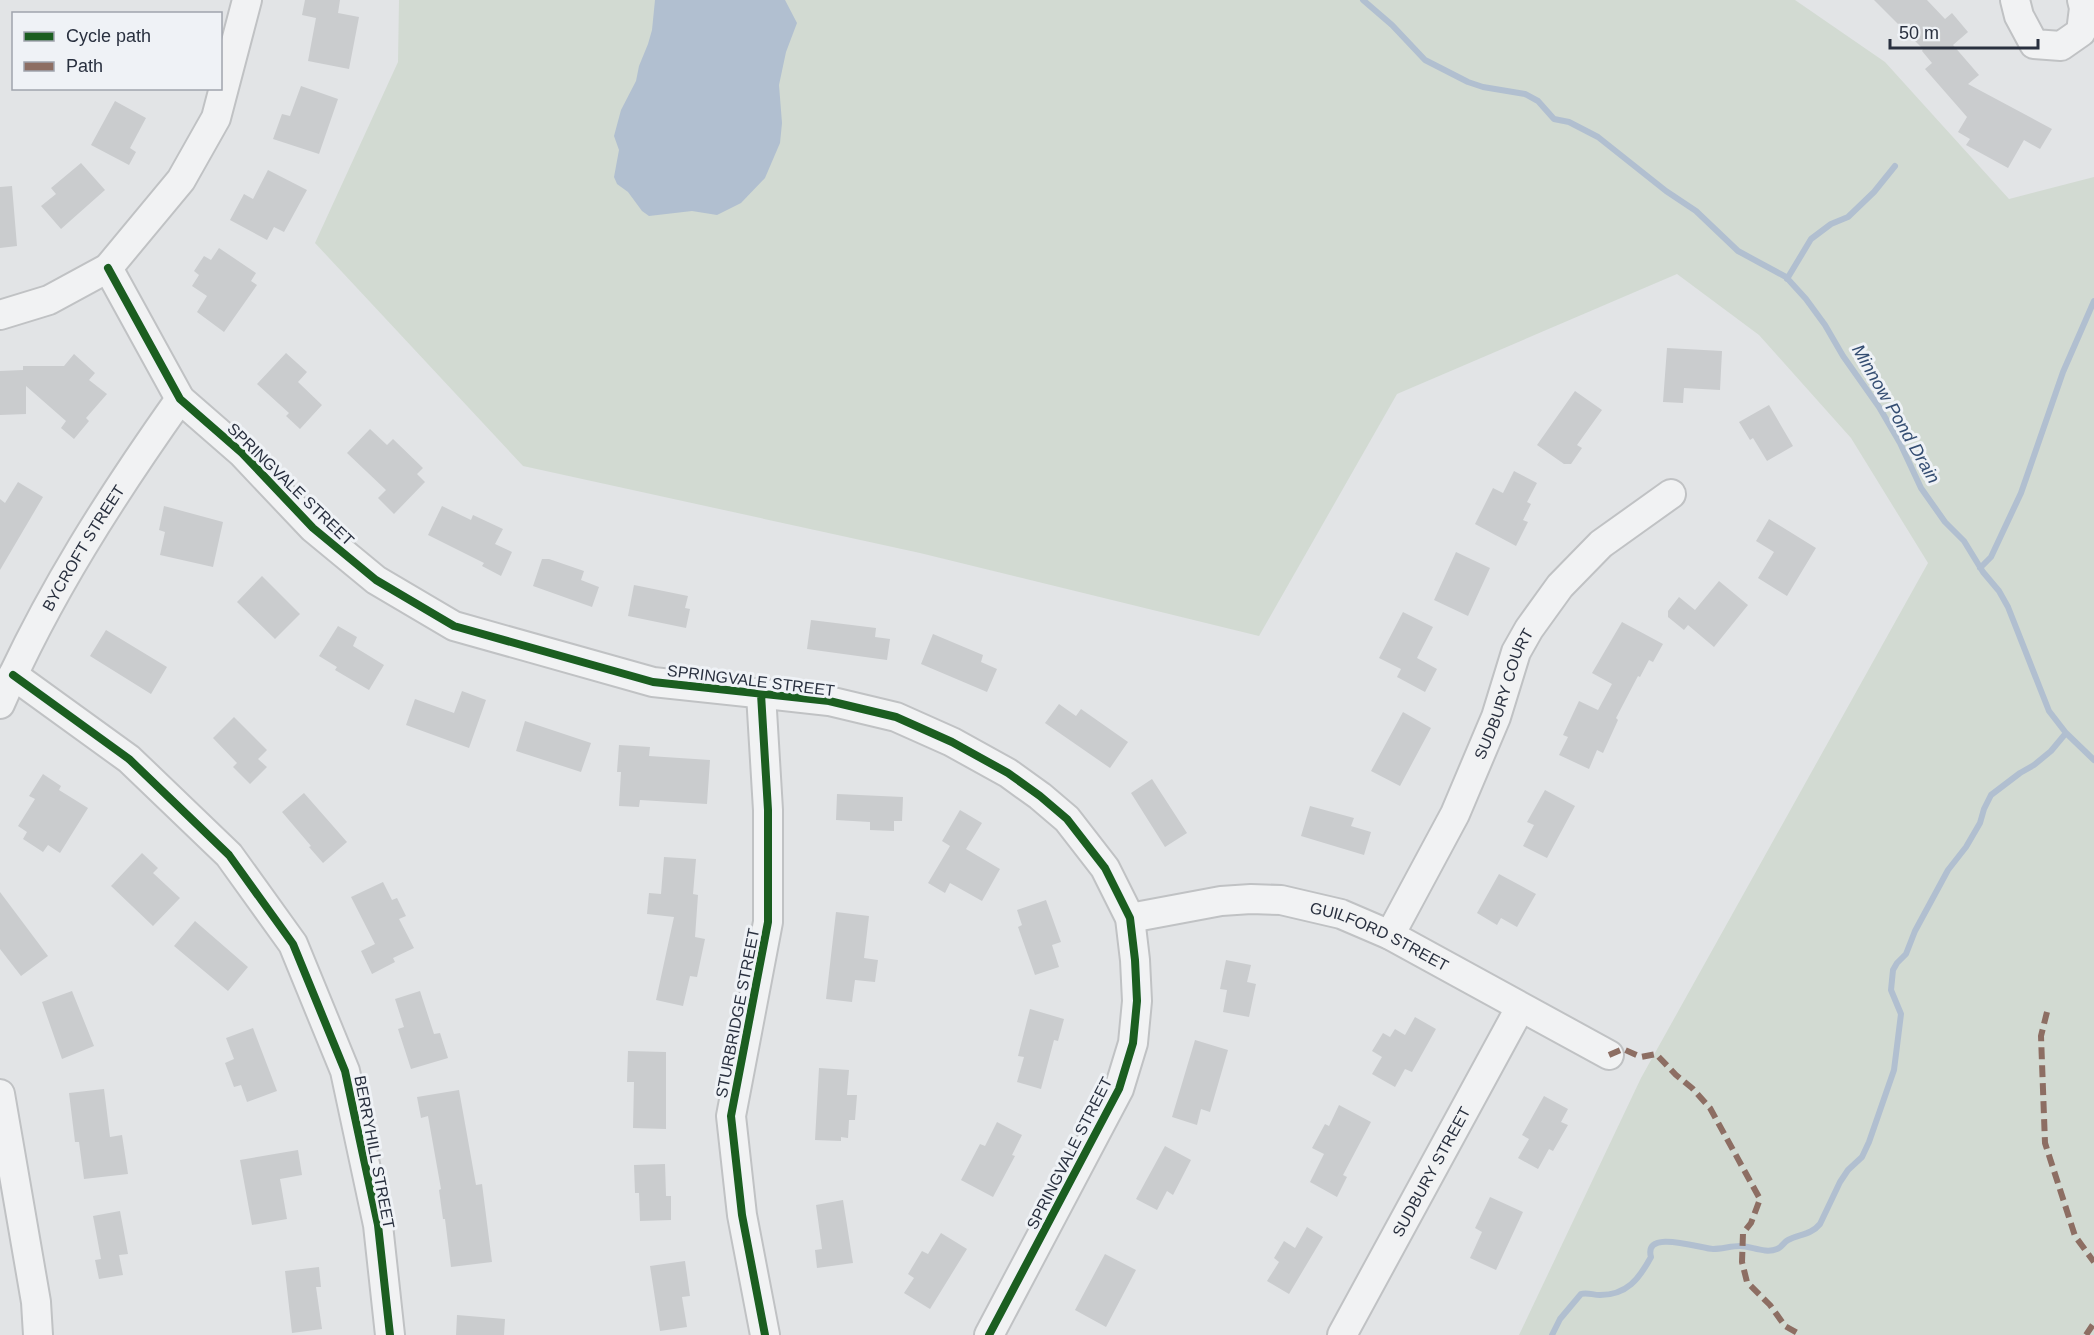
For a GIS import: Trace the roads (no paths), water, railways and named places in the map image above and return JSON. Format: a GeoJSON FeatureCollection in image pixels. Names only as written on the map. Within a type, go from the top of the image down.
{"type":"FeatureCollection","features":[{"type":"Feature","properties":{"kind":"street"},"geometry":{"type":"LineString","coordinates":[[0,315],[49,300],[108,268],[182,180],[216,118],[247,0]]}},
{"type":"Feature","properties":{"kind":"street"},"geometry":{"type":"LineString","coordinates":[[2015,0],[2019,16],[2034,44],[2061,46],[2081,32],[2084,8],[2082,0]]}},
{"type":"Feature","properties":{"kind":"street","name":"SPRINGVALE STREET"},"geometry":{"type":"LineString","coordinates":[[108,268],[180,399],[242,453],[313,528],[376,580],[454,626],[653,682],[829,701],[896,717],[952,742],[1008,773],[1040,796],[1066,819],[1105,868],[1130,918],[1137,1001],[1133,1043],[1119,1089],[989,1335]]}},
{"type":"Feature","properties":{"kind":"street","name":"BYCROFT STREET"},"geometry":{"type":"LineString","coordinates":[[0,704],[76,556],[180,399]]}},
{"type":"Feature","properties":{"kind":"street","name":"SUDBURY COURT"},"geometry":{"type":"LineString","coordinates":[[1390,935],[1455,814],[1496,717],[1516,652],[1529,629],[1560,586],[1601,544],[1671,494]]}},
{"type":"Feature","properties":{"kind":"street","name":"BERRYHILL STREET"},"geometry":{"type":"LineString","coordinates":[[13,675],[129,759],[221,846],[293,944],[345,1071],[378,1225],[390,1335]]}},
{"type":"Feature","properties":{"kind":"street","name":"STURBRIDGE STREET"},"geometry":{"type":"LineString","coordinates":[[760,694],[768,810],[768,922],[731,1116],[742,1215],[765,1335]]}},
{"type":"Feature","properties":{"kind":"street","name":"GUILFORD STREET"},"geometry":{"type":"LineString","coordinates":[[1130,918],[1221,901],[1251,898],[1281,900],[1341,914],[1390,935],[1609,1055]]}},
{"type":"Feature","properties":{"kind":"street","name":"SUDBURY STREET"},"geometry":{"type":"LineString","coordinates":[[1341,1335],[1520,1008]]}},
{"type":"Feature","properties":{"kind":"street"},"geometry":{"type":"LineString","coordinates":[[0,1094],[36,1302],[38,1335]]}},
{"type":"Feature","properties":{"kind":"water"},"geometry":{"type":"Polygon","coordinates":[[[655,0],[785,0],[797,23],[786,52],[779,85],[782,123],[780,143],[765,178],[741,203],[717,215],[692,211],[649,216],[642,211],[628,192],[617,184],[614,177],[619,150],[614,136],[621,110],[636,81],[648,44],[655,0]]]}},
{"type":"Feature","properties":{"kind":"waterway","name":"Minnow Pond Drain"},"geometry":{"type":"LineString","coordinates":[[1363,0],[1392,25],[1425,60],[1468,82],[1483,87],[1525,94],[1538,101],[1554,119],[1569,122],[1598,137],[1666,191],[1696,211],[1738,251],[1786,277],[1825,325],[1843,356],[1879,407],[1900,443],[1921,488],[1945,522],[1964,541],[1983,572],[1999,591],[2008,607],[2049,711],[2066,733],[2094,760]]}},
{"type":"Feature","properties":{"kind":"waterway"},"geometry":{"type":"LineString","coordinates":[[1787,279],[1811,239],[1831,224],[1848,217],[1874,192],[1895,166]]}},
{"type":"Feature","properties":{"kind":"waterway"},"geometry":{"type":"LineString","coordinates":[[1980,568],[1991,557],[2021,493],[2063,372],[2094,301]]}},
{"type":"Feature","properties":{"kind":"waterway"},"geometry":{"type":"LineString","coordinates":[[1552,1335],[1560,1319],[1581,1294],[1600,1295],[1618,1292],[1637,1279],[1651,1257],[1651,1248],[1656,1244],[1675,1242],[1713,1249],[1740,1246],[1772,1250],[1788,1240],[1813,1230],[1820,1224],[1840,1182],[1848,1170],[1862,1157],[1894,1070],[1901,1014],[1891,990],[1893,970],[1906,954],[1915,931],[1948,870],[1966,847],[1980,823],[1991,795],[2051,751],[2066,733]]}}]}
